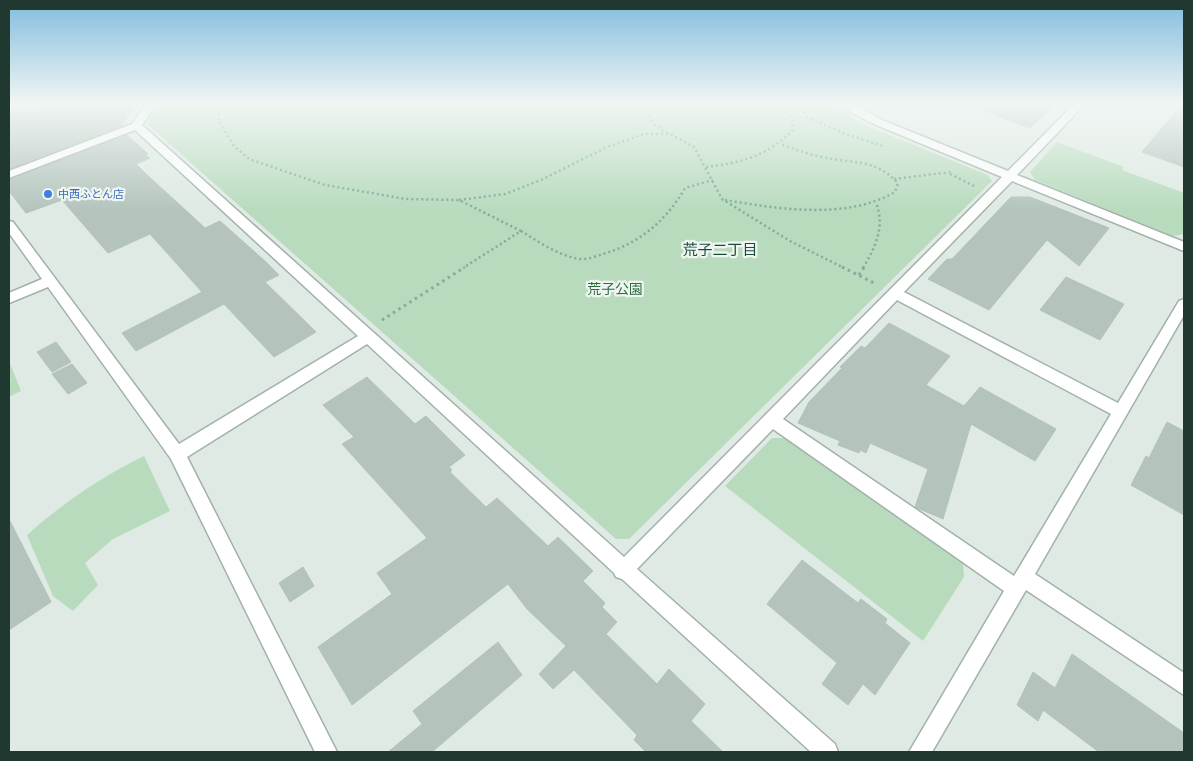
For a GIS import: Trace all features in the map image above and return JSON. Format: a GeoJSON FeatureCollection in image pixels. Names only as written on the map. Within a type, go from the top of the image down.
{"type":"FeatureCollection","features":[{"type":"Feature","properties":{"kind":"street"},"geometry":{"type":"LineString","coordinates":[[9,175],[104,139]]}},
{"type":"Feature","properties":{"kind":"street"},"geometry":{"type":"LineString","coordinates":[[150,139],[367,334],[623,571],[826,752]]}},
{"type":"Feature","properties":{"kind":"street"},"geometry":{"type":"LineString","coordinates":[[918,139],[1184,247]]}},
{"type":"Feature","properties":{"kind":"street"},"geometry":{"type":"LineString","coordinates":[[623,571],[1047,139]]}},
{"type":"Feature","properties":{"kind":"street"},"geometry":{"type":"LineString","coordinates":[[9,225],[177,454],[326,752]]}},
{"type":"Feature","properties":{"kind":"street"},"geometry":{"type":"LineString","coordinates":[[9,298],[50,281]]}},
{"type":"Feature","properties":{"kind":"street"},"geometry":{"type":"LineString","coordinates":[[894,293],[1120,412]]}},
{"type":"Feature","properties":{"kind":"street"},"geometry":{"type":"LineString","coordinates":[[920,752],[1184,304]]}},
{"type":"Feature","properties":{"kind":"street"},"geometry":{"type":"LineString","coordinates":[[177,454],[367,334]]}},
{"type":"Feature","properties":{"kind":"street"},"geometry":{"type":"LineString","coordinates":[[771,419],[1019,583],[1184,686]]}},
{"type":"Feature","properties":{"kind":"path"},"geometry":{"type":"LineString","coordinates":[[230,139],[234,146],[249,159],[325,185],[406,199],[459,200],[505,194],[541,180],[607,147],[631,139]]}},
{"type":"Feature","properties":{"kind":"path"},"geometry":{"type":"LineString","coordinates":[[678,139],[694,147],[706,166],[722,199],[790,241],[894,293]]}},
{"type":"Feature","properties":{"kind":"path"},"geometry":{"type":"LineString","coordinates":[[706,166],[742,163],[759,157],[780,144],[785,139]]}},
{"type":"Feature","properties":{"kind":"path"},"geometry":{"type":"LineString","coordinates":[[860,139],[888,148],[907,139]]}},
{"type":"Feature","properties":{"kind":"path"},"geometry":{"type":"LineString","coordinates":[[722,199],[796,210],[876,202],[890,198],[896,193],[898,186],[894,179],[874,166],[820,157],[780,144]]}},
{"type":"Feature","properties":{"kind":"path"},"geometry":{"type":"LineString","coordinates":[[950,173],[966,158]]}},
{"type":"Feature","properties":{"kind":"path"},"geometry":{"type":"LineString","coordinates":[[894,179],[950,173],[992,194]]}},
{"type":"Feature","properties":{"kind":"path"},"geometry":{"type":"LineString","coordinates":[[459,200],[521,231],[542,244],[582,260],[614,252],[643,236],[661,223],[676,206],[685,188],[712,180]]}},
{"type":"Feature","properties":{"kind":"path"},"geometry":{"type":"LineString","coordinates":[[859,275],[875,248],[882,228],[881,213],[876,202]]}},
{"type":"Feature","properties":{"kind":"path"},"geometry":{"type":"LineString","coordinates":[[367,334],[521,231]]}},
{"type":"Feature","properties":{"kind":"green space","name":"荒子公園"},"geometry":{"type":"Polygon","coordinates":[[[163,139],[898,139],[988,175],[992,181],[629,539],[616,539],[163,139]]]}},
{"type":"Feature","properties":{"kind":"green space"},"geometry":{"type":"Polygon","coordinates":[[[1057,142],[1124,167],[1122,170],[1184,193],[1184,234],[1173,236],[1035,180],[1030,172],[1057,142]]]}},
{"type":"Feature","properties":{"kind":"green space"},"geometry":{"type":"Polygon","coordinates":[[[9,361],[21,391],[9,397],[9,361]]]}},
{"type":"Feature","properties":{"kind":"green space"},"geometry":{"type":"Polygon","coordinates":[[[772,438],[784,438],[963,562],[964,577],[923,641],[725,486],[772,438]]]}},
{"type":"Feature","properties":{"kind":"green space"},"geometry":{"type":"Polygon","coordinates":[[[144,456],[170,511],[113,539],[85,563],[98,585],[73,611],[53,596],[27,535],[83,491],[144,456]]]}},
{"type":"Feature","properties":{"kind":"building"},"geometry":{"type":"Polygon","coordinates":[[[9,139],[88,139],[9,169],[9,139]]]}},
{"type":"Feature","properties":{"kind":"building"},"geometry":{"type":"Polygon","coordinates":[[[118,139],[131,139],[150,158],[136,164],[205,228],[220,221],[265,261],[279,275],[265,282],[316,332],[274,357],[224,304],[136,351],[122,333],[202,292],[150,234],[108,253],[62,200],[26,213],[9,191],[9,180],[118,139]]]}},
{"type":"Feature","properties":{"kind":"building"},"geometry":{"type":"Polygon","coordinates":[[[1153,139],[1184,139],[1184,167],[1142,152],[1153,139]]]}},
{"type":"Feature","properties":{"kind":"building"},"geometry":{"type":"Polygon","coordinates":[[[1011,197],[1030,197],[1109,228],[1079,266],[1047,240],[989,310],[928,279],[947,259],[952,259],[1011,197]]]}},
{"type":"Feature","properties":{"kind":"building"},"geometry":{"type":"Polygon","coordinates":[[[1066,277],[1124,304],[1100,340],[1040,310],[1066,277]]]}},
{"type":"Feature","properties":{"kind":"building"},"geometry":{"type":"Polygon","coordinates":[[[889,323],[950,356],[926,385],[964,406],[980,387],[1056,429],[1035,461],[971,424],[943,519],[915,507],[928,469],[870,443],[866,453],[860,450],[859,453],[838,445],[840,441],[798,423],[809,402],[842,368],[840,367],[861,346],[865,348],[889,323]]]}},
{"type":"Feature","properties":{"kind":"building"},"geometry":{"type":"Polygon","coordinates":[[[56,342],[71,362],[52,372],[37,352],[56,342]]]}},
{"type":"Feature","properties":{"kind":"building"},"geometry":{"type":"Polygon","coordinates":[[[72,364],[87,383],[68,394],[52,374],[72,364]]]}},
{"type":"Feature","properties":{"kind":"building"},"geometry":{"type":"Polygon","coordinates":[[[367,377],[415,424],[426,416],[465,455],[449,467],[452,470],[450,472],[486,507],[497,498],[548,546],[558,537],[593,571],[583,581],[605,603],[602,607],[617,622],[606,634],[657,684],[669,669],[705,704],[691,721],[723,752],[646,752],[634,740],[637,735],[574,670],[553,689],[539,674],[566,646],[527,609],[508,584],[352,705],[318,647],[392,594],[377,573],[427,538],[342,444],[354,437],[323,405],[367,377]]]}},
{"type":"Feature","properties":{"kind":"building"},"geometry":{"type":"Polygon","coordinates":[[[1167,422],[1184,431],[1184,515],[1131,485],[1146,456],[1149,458],[1167,422]]]}},
{"type":"Feature","properties":{"kind":"building"},"geometry":{"type":"Polygon","coordinates":[[[9,519],[51,602],[9,630],[9,519]]]}},
{"type":"Feature","properties":{"kind":"building"},"geometry":{"type":"Polygon","coordinates":[[[802,560],[858,603],[861,599],[887,619],[885,623],[910,643],[875,695],[863,684],[848,705],[822,684],[837,663],[767,604],[802,560]]]}},
{"type":"Feature","properties":{"kind":"building"},"geometry":{"type":"Polygon","coordinates":[[[303,567],[314,586],[290,602],[279,583],[303,567]]]}},
{"type":"Feature","properties":{"kind":"building"},"geometry":{"type":"Polygon","coordinates":[[[498,642],[522,675],[432,752],[388,752],[422,724],[413,711],[498,642]]]}},
{"type":"Feature","properties":{"kind":"building"},"geometry":{"type":"Polygon","coordinates":[[[1072,654],[1184,733],[1184,752],[1099,752],[1043,710],[1038,721],[1017,705],[1033,672],[1055,688],[1072,654]]]}},
{"type":"Feature","properties":{"kind":"place","name":"中西ふとん店"},"geometry":{"type":"Point","coordinates":[48,194]}},
{"type":"Feature","properties":{"kind":"district","name":"荒子二丁目"},"geometry":{"type":"Point","coordinates":[720,250]}}]}
